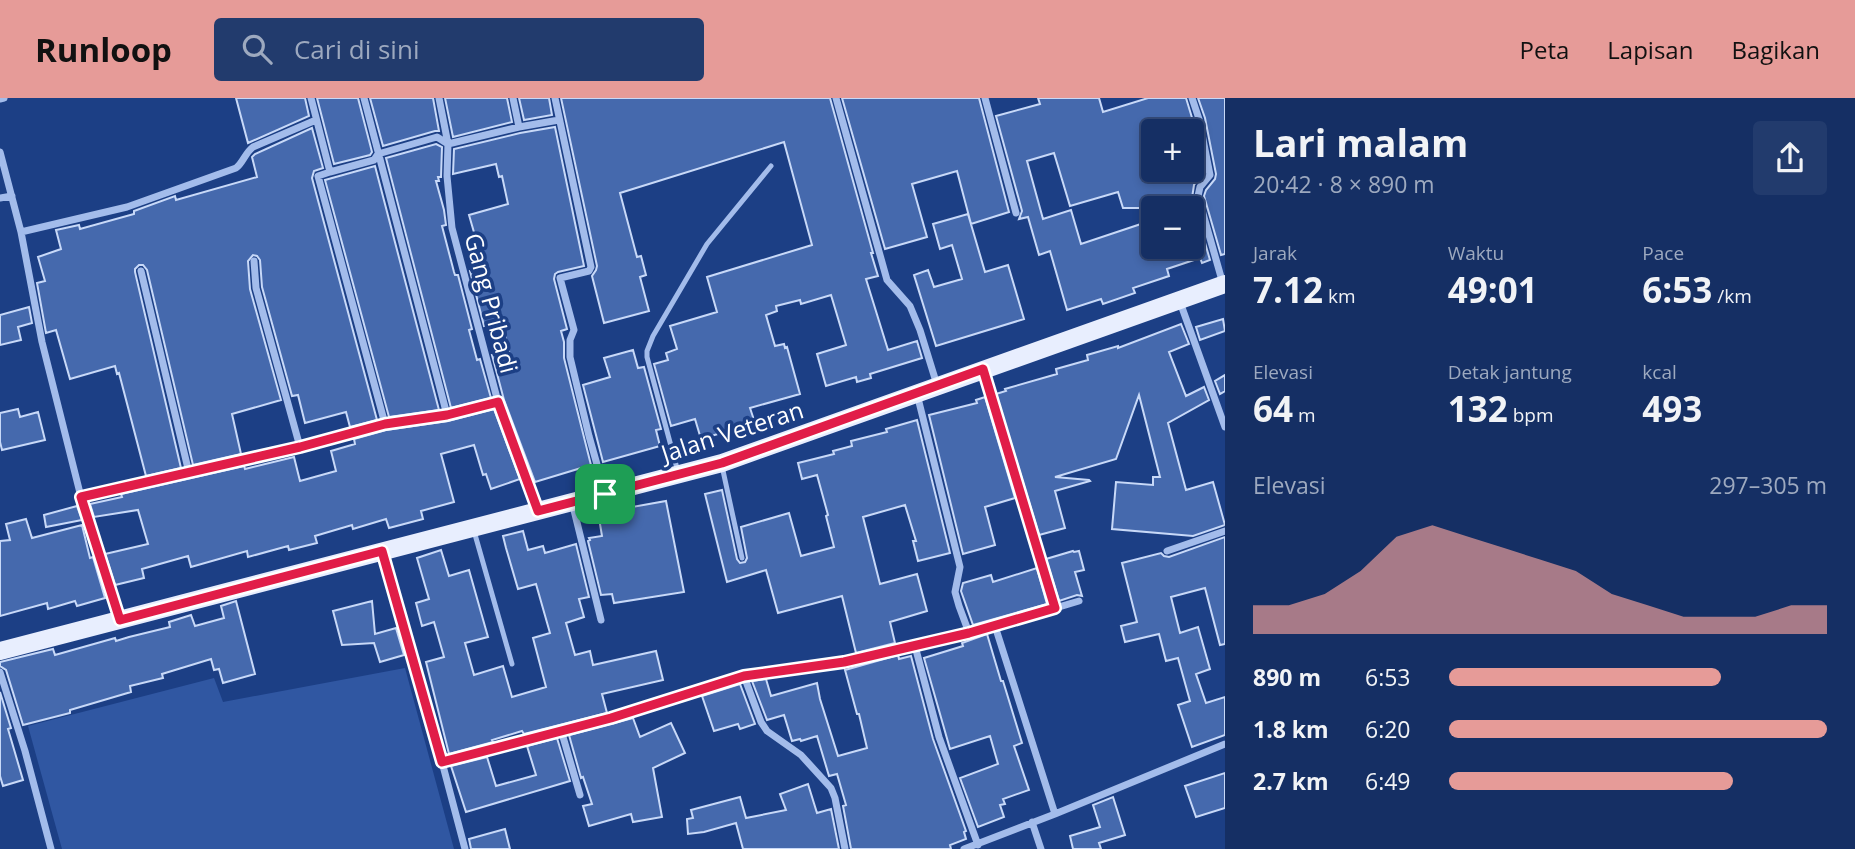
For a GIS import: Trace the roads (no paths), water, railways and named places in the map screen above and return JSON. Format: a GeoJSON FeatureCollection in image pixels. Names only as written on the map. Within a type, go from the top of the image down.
{"type":"FeatureCollection","features":[{"type":"Feature","properties":{"kind":"main road","name":"Jalan Veteran"},"geometry":{"type":"LineString","coordinates":[[0,651],[722,463],[1224,285]]}},
{"type":"Feature","properties":{"kind":"street"},"geometry":{"type":"LineString","coordinates":[[311,98],[330,172]]}},
{"type":"Feature","properties":{"kind":"street"},"geometry":{"type":"LineString","coordinates":[[364,98],[447,415]]}},
{"type":"Feature","properties":{"kind":"street","name":"Gang Pribadi"},"geometry":{"type":"LineString","coordinates":[[439,98],[448,144],[447,176],[452,228],[498,402],[538,511]]}},
{"type":"Feature","properties":{"kind":"street"},"geometry":{"type":"LineString","coordinates":[[513,98],[519,127]]}},
{"type":"Feature","properties":{"kind":"street"},"geometry":{"type":"LineString","coordinates":[[555,98],[591,267],[589,271],[560,278],[574,330],[570,340],[570,357],[605,494]]}},
{"type":"Feature","properties":{"kind":"street"},"geometry":{"type":"LineString","coordinates":[[836,98],[887,280],[910,306],[937,386]]}},
{"type":"Feature","properties":{"kind":"street"},"geometry":{"type":"LineString","coordinates":[[985,98],[1016,212]]}},
{"type":"Feature","properties":{"kind":"street"},"geometry":{"type":"LineString","coordinates":[[1192,98],[1199,119],[1209,176],[1200,187],[1198,196],[1224,285]]}},
{"type":"Feature","properties":{"kind":"street"},"geometry":{"type":"LineString","coordinates":[[22,232],[127,207],[236,168],[253,147],[316,120]]}},
{"type":"Feature","properties":{"kind":"street"},"geometry":{"type":"LineString","coordinates":[[385,424],[318,176],[374,160],[378,154],[438,137],[448,144],[559,120]]}},
{"type":"Feature","properties":{"kind":"street"},"geometry":{"type":"LineString","coordinates":[[0,152],[22,232],[42,342],[81,497],[120,620]]}},
{"type":"Feature","properties":{"kind":"street"},"geometry":{"type":"LineString","coordinates":[[0,198],[12,196]]}},
{"type":"Feature","properties":{"kind":"street"},"geometry":{"type":"LineString","coordinates":[[254,261],[256,288],[300,447]]}},
{"type":"Feature","properties":{"kind":"street"},"geometry":{"type":"LineString","coordinates":[[141,271],[189,473]]}},
{"type":"Feature","properties":{"kind":"street"},"geometry":{"type":"LineString","coordinates":[[1180,302],[1225,427]]}},
{"type":"Feature","properties":{"kind":"street"},"geometry":{"type":"LineString","coordinates":[[983,369],[1055,608]]}},
{"type":"Feature","properties":{"kind":"street"},"geometry":{"type":"LineString","coordinates":[[917,394],[960,567],[955,592],[969,633]]}},
{"type":"Feature","properties":{"kind":"street"},"geometry":{"type":"LineString","coordinates":[[81,497],[300,447],[385,424],[447,415],[498,402]]}},
{"type":"Feature","properties":{"kind":"street"},"geometry":{"type":"LineString","coordinates":[[572,502],[601,620]]}},
{"type":"Feature","properties":{"kind":"street"},"geometry":{"type":"LineString","coordinates":[[1167,551],[1225,531]]}},
{"type":"Feature","properties":{"kind":"street"},"geometry":{"type":"LineString","coordinates":[[382,551],[464,849]]}},
{"type":"Feature","properties":{"kind":"street"},"geometry":{"type":"LineString","coordinates":[[442,762],[624,714],[744,676],[844,662],[969,633],[1079,601]]}},
{"type":"Feature","properties":{"kind":"street"},"geometry":{"type":"LineString","coordinates":[[995,626],[1055,814]]}},
{"type":"Feature","properties":{"kind":"street"},"geometry":{"type":"LineString","coordinates":[[915,646],[939,737],[978,845]]}},
{"type":"Feature","properties":{"kind":"street"},"geometry":{"type":"LineString","coordinates":[[0,672],[25,751],[51,849]]}},
{"type":"Feature","properties":{"kind":"street"},"geometry":{"type":"LineString","coordinates":[[744,676],[767,731],[801,755],[831,788],[845,849]]}},
{"type":"Feature","properties":{"kind":"street"},"geometry":{"type":"LineString","coordinates":[[561,730],[580,795]]}},
{"type":"Feature","properties":{"kind":"street"},"geometry":{"type":"LineString","coordinates":[[964,849],[1224,747]]}},
{"type":"Feature","properties":{"kind":"street"},"geometry":{"type":"LineString","coordinates":[[1032,822],[1041,849]]}},
{"type":"Feature","properties":{"kind":"lane"},"geometry":{"type":"LineString","coordinates":[[679,475],[647,351],[659,324],[707,244],[771,166]]}},
{"type":"Feature","properties":{"kind":"lane"},"geometry":{"type":"LineString","coordinates":[[722,463],[742,558]]}},
{"type":"Feature","properties":{"kind":"lane"},"geometry":{"type":"LineString","coordinates":[[473,528],[512,664]]}}]}
